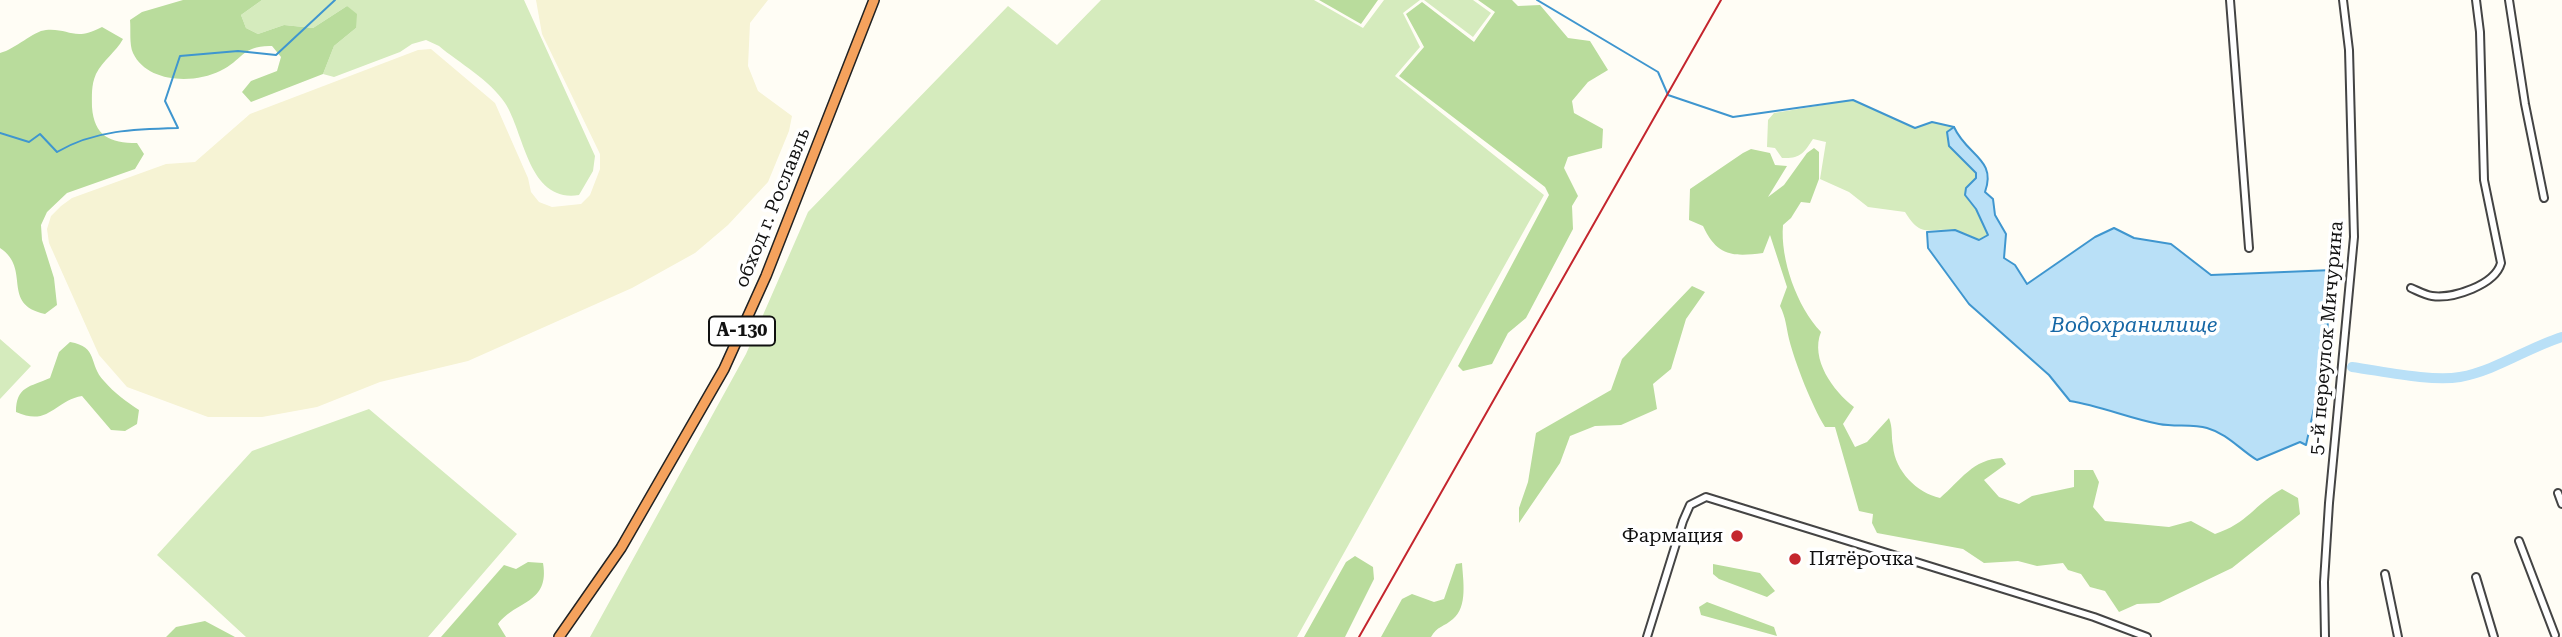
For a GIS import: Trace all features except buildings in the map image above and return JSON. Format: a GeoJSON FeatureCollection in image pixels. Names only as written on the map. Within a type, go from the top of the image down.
{"type":"FeatureCollection","features":[{"type":"Feature","properties":{"kind":"highway","name":"обход г. Рославль"},"geometry":{"type":"LineString","coordinates":[[559,637],[627,538],[724,369],[766,276],[874,0]]}},
{"type":"Feature","properties":{"kind":"street"},"geometry":{"type":"LineString","coordinates":[[2230,0],[2249,248]]}},
{"type":"Feature","properties":{"kind":"street","name":"5-й переулок Мичурина"},"geometry":{"type":"LineString","coordinates":[[2325,637],[2324,582],[2329,503],[2354,237],[2349,50],[2343,0]]}},
{"type":"Feature","properties":{"kind":"street"},"geometry":{"type":"LineString","coordinates":[[2411,288],[2431,296],[2462,292],[2496,273],[2501,263],[2484,180],[2480,32],[2476,0]]}},
{"type":"Feature","properties":{"kind":"street"},"geometry":{"type":"LineString","coordinates":[[2509,0],[2525,104],[2544,198]]}},
{"type":"Feature","properties":{"kind":"street"},"geometry":{"type":"LineString","coordinates":[[2558,493],[2562,504]]}},
{"type":"Feature","properties":{"kind":"street"},"geometry":{"type":"LineString","coordinates":[[1647,637],[1690,505],[1701,498],[1713,497],[2094,617],[2147,637]]}},
{"type":"Feature","properties":{"kind":"street"},"geometry":{"type":"LineString","coordinates":[[2519,541],[2556,635]]}},
{"type":"Feature","properties":{"kind":"street"},"geometry":{"type":"LineString","coordinates":[[2385,573],[2398,637]]}},
{"type":"Feature","properties":{"kind":"street"},"geometry":{"type":"LineString","coordinates":[[2476,578],[2494,637]]}},
{"type":"Feature","properties":{"kind":"shaded area"},"geometry":{"type":"Polygon","coordinates":[[[536,0],[768,0],[750,23],[748,66],[758,91],[792,116],[789,131],[768,182],[728,225],[695,253],[632,288],[468,361],[380,382],[317,407],[262,417],[208,417],[127,387],[99,355],[49,243],[47,229],[51,216],[72,198],[166,164],[195,162],[250,114],[418,50],[431,49],[495,103],[528,178],[531,192],[539,202],[552,207],[581,204],[590,195],[600,169],[600,154],[542,34],[536,0]]]}},
{"type":"Feature","properties":{"kind":"green space"},"geometry":{"type":"Polygon","coordinates":[[[183,0],[262,0],[241,15],[246,28],[258,34],[284,25],[313,28],[347,6],[357,14],[356,28],[334,46],[323,74],[251,102],[242,92],[251,81],[277,71],[281,57],[272,46],[254,48],[220,71],[185,79],[160,75],[149,70],[133,53],[130,20],[142,12],[183,0]]]}},
{"type":"Feature","properties":{"kind":"green space"},"geometry":{"type":"Polygon","coordinates":[[[262,0],[524,0],[595,156],[593,171],[579,195],[562,195],[549,188],[538,178],[530,164],[512,116],[499,95],[483,79],[439,46],[426,40],[412,44],[400,52],[334,77],[323,74],[334,46],[356,28],[347,6],[313,28],[284,25],[258,34],[246,28],[241,15],[262,0]]]}},
{"type":"Feature","properties":{"kind":"green space"},"geometry":{"type":"Polygon","coordinates":[[[1101,0],[1314,0],[1363,28],[1384,0],[1420,0],[1403,13],[1420,47],[1395,76],[1544,195],[1297,637],[590,637],[746,354],[808,212],[1008,6],[1057,45],[1101,0]]]}},
{"type":"Feature","properties":{"kind":"green space"},"geometry":{"type":"Polygon","coordinates":[[[1319,0],[1378,0],[1361,24],[1319,0]]]}},
{"type":"Feature","properties":{"kind":"green space"},"geometry":{"type":"Polygon","coordinates":[[[1424,0],[1473,0],[1491,13],[1473,37],[1424,0]]]}},
{"type":"Feature","properties":{"kind":"green space"},"geometry":{"type":"Polygon","coordinates":[[[1478,0],[1512,0],[1518,6],[1540,5],[1568,38],[1590,41],[1608,70],[1588,82],[1572,101],[1574,113],[1603,129],[1602,148],[1568,157],[1564,168],[1578,196],[1572,206],[1573,229],[1526,318],[1508,333],[1492,364],[1463,371],[1458,366],[1549,195],[1545,187],[1399,76],[1424,47],[1406,14],[1422,2],[1474,42],[1495,12],[1478,0]]]}},
{"type":"Feature","properties":{"kind":"green space"},"geometry":{"type":"Polygon","coordinates":[[[102,27],[123,39],[94,78],[93,117],[105,136],[137,143],[144,154],[135,169],[67,193],[47,212],[41,225],[42,240],[54,278],[57,305],[45,314],[31,309],[23,302],[14,266],[9,256],[0,248],[0,53],[41,31],[85,34],[102,27]]]}},
{"type":"Feature","properties":{"kind":"green space"},"geometry":{"type":"Polygon","coordinates":[[[1853,100],[1914,128],[1932,122],[1954,127],[1947,133],[1976,173],[1976,178],[1966,188],[1965,195],[1976,209],[1988,235],[1979,240],[1953,230],[1920,229],[1905,212],[1868,207],[1849,192],[1820,179],[1826,142],[1813,139],[1801,154],[1788,158],[1782,158],[1775,148],[1767,147],[1768,120],[1774,113],[1853,100]]]}},
{"type":"Feature","properties":{"kind":"green space"},"geometry":{"type":"Polygon","coordinates":[[[1814,148],[1819,152],[1819,179],[1810,203],[1801,202],[1783,225],[1784,253],[1798,296],[1812,322],[1821,332],[1819,353],[1826,374],[1838,392],[1854,407],[1843,424],[1855,447],[1867,442],[1889,418],[1895,455],[1903,472],[1923,491],[1940,498],[1975,466],[2002,458],[2006,464],[1984,480],[1999,497],[2019,504],[2032,496],[2074,487],[2074,470],[2093,470],[2099,482],[2093,507],[2105,521],[2169,527],[2191,521],[2215,534],[2235,525],[2282,489],[2298,498],[2300,514],[2232,568],[2159,603],[2137,604],[2119,612],[2105,591],[2090,587],[2081,574],[2068,570],[2063,563],[2037,566],[2018,561],[1984,563],[1963,549],[1877,533],[1872,523],[1873,514],[1859,511],[1835,427],[1825,427],[1800,372],[1780,306],[1787,287],[1770,235],[1763,253],[1734,254],[1720,249],[1703,226],[1689,220],[1690,189],[1743,153],[1751,149],[1770,153],[1775,165],[1787,166],[1768,197],[1784,185],[1807,153],[1814,148]]]}},
{"type":"Feature","properties":{"kind":"green space"},"geometry":{"type":"Polygon","coordinates":[[[1692,286],[1705,292],[1686,319],[1671,369],[1653,384],[1657,409],[1621,425],[1595,426],[1570,436],[1560,463],[1519,523],[1519,508],[1528,482],[1536,433],[1611,390],[1622,359],[1692,286]]]}},
{"type":"Feature","properties":{"kind":"green space"},"geometry":{"type":"Polygon","coordinates":[[[0,339],[31,366],[0,399],[0,339]]]}},
{"type":"Feature","properties":{"kind":"green space"},"geometry":{"type":"Polygon","coordinates":[[[70,342],[85,348],[104,381],[139,410],[137,424],[125,431],[111,430],[82,396],[36,417],[16,412],[21,392],[50,378],[59,352],[70,342]]]}},
{"type":"Feature","properties":{"kind":"green space"},"geometry":{"type":"Polygon","coordinates":[[[369,409],[517,534],[428,637],[246,637],[157,555],[252,451],[369,409]]]}},
{"type":"Feature","properties":{"kind":"green space"},"geometry":{"type":"Polygon","coordinates":[[[1355,556],[1373,567],[1374,579],[1345,637],[1304,637],[1346,562],[1355,556]]]}},
{"type":"Feature","properties":{"kind":"green space"},"geometry":{"type":"Polygon","coordinates":[[[528,562],[543,563],[544,576],[537,594],[498,624],[506,637],[441,637],[504,565],[516,569],[528,562]]]}},
{"type":"Feature","properties":{"kind":"green space"},"geometry":{"type":"Polygon","coordinates":[[[1462,563],[1463,600],[1453,619],[1431,637],[1381,637],[1402,599],[1412,594],[1434,602],[1444,599],[1456,564],[1462,563]]]}},
{"type":"Feature","properties":{"kind":"green space"},"geometry":{"type":"Polygon","coordinates":[[[1713,564],[1760,573],[1775,591],[1767,597],[1719,579],[1713,574],[1713,564]]]}},
{"type":"Feature","properties":{"kind":"green space"},"geometry":{"type":"Polygon","coordinates":[[[1707,602],[1774,627],[1777,636],[1701,615],[1699,607],[1707,602]]]}},
{"type":"Feature","properties":{"kind":"green space"},"geometry":{"type":"Polygon","coordinates":[[[205,621],[235,637],[166,637],[176,627],[205,621]]]}},
{"type":"Feature","properties":{"kind":"water","name":"Водохранилище"},"geometry":{"type":"Polygon","coordinates":[[[1954,127],[1984,165],[1988,181],[1985,192],[1993,199],[1995,215],[2006,234],[2004,258],[2015,265],[2027,284],[2095,237],[2114,228],[2134,238],[2171,244],[2211,275],[2333,270],[2324,363],[2306,445],[2300,442],[2257,460],[2227,438],[2207,428],[2159,424],[2070,401],[2049,375],[1969,304],[1928,248],[1927,232],[1955,230],[1979,240],[1988,235],[1976,209],[1965,195],[1966,188],[1976,178],[1976,173],[1949,146],[1947,132],[1954,127]]]}},
{"type":"Feature","properties":{"kind":"waterway"},"geometry":{"type":"LineString","coordinates":[[0,133],[29,142],[40,134],[57,152],[100,135],[131,130],[178,128],[165,101],[180,56],[238,51],[276,55],[335,0]]}},
{"type":"Feature","properties":{"kind":"waterway"},"geometry":{"type":"LineString","coordinates":[[1537,0],[1658,72],[1668,95],[1733,117],[1853,100],[1915,128],[1932,122],[1954,127]]}},
{"type":"Feature","properties":{"kind":"waterway"},"geometry":{"type":"LineString","coordinates":[[2352,367],[2421,377],[2460,377],[2487,369],[2562,337]]}},
{"type":"Feature","properties":{"kind":"waterway"},"geometry":{"type":"LineString","coordinates":[[2324,363],[2328,364]]}},
{"type":"Feature","properties":{"kind":"railway"},"geometry":{"type":"LineString","coordinates":[[1359,637],[1721,0]]}},
{"type":"Feature","properties":{"kind":"place","name":"Фармация"},"geometry":{"type":"Point","coordinates":[1737,536]}},
{"type":"Feature","properties":{"kind":"place","name":"Пятёрочка"},"geometry":{"type":"Point","coordinates":[1795,559]}}]}
